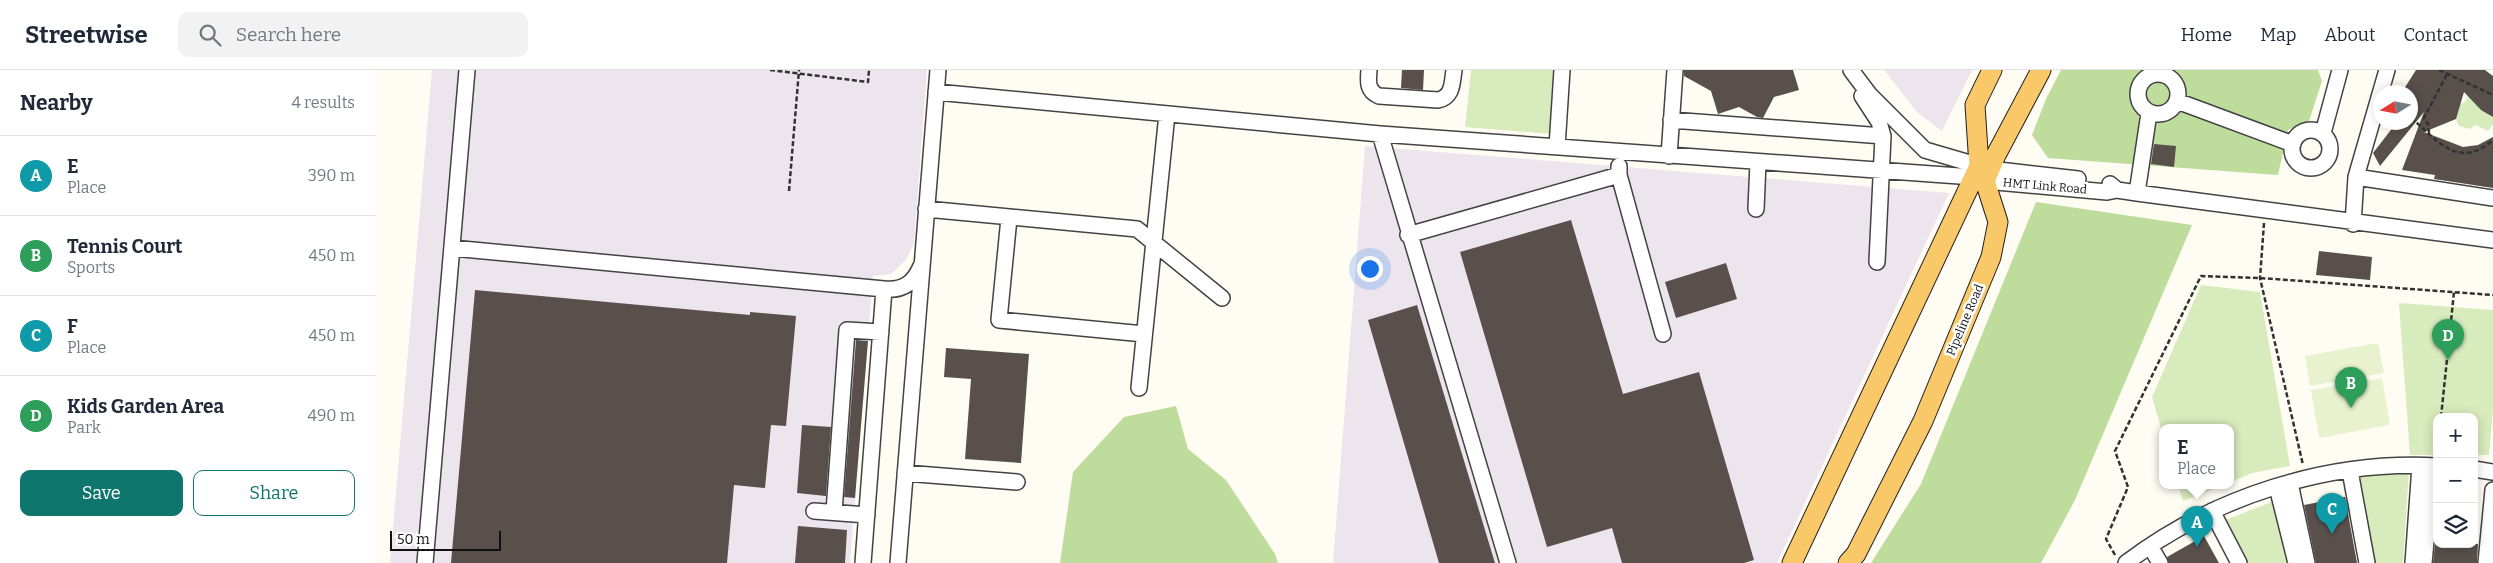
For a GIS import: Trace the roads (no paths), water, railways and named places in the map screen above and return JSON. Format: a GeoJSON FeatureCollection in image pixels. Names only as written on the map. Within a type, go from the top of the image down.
{"type":"FeatureCollection","features":[{"type":"Feature","properties":{"kind":"main road","name":"Pipeline Road"},"geometry":{"type":"LineString","coordinates":[[1848,563],[1856,554],[1923,421],[1991,257],[1998,222],[1982,173],[1975,106],[1992,70]]}},
{"type":"Feature","properties":{"kind":"main road"},"geometry":{"type":"LineString","coordinates":[[1792,563],[1982,173],[2041,70]]}},
{"type":"Feature","properties":{"kind":"street"},"geometry":{"type":"LineString","coordinates":[[425,563],[467,70]]}},
{"type":"Feature","properties":{"kind":"street"},"geometry":{"type":"LineString","coordinates":[[898,563],[938,70]]}},
{"type":"Feature","properties":{"kind":"street"},"geometry":{"type":"LineString","coordinates":[[1369,70],[1369,89],[1373,94],[1438,100],[1445,99],[1449,94],[1453,70]]}},
{"type":"Feature","properties":{"kind":"street"},"geometry":{"type":"LineString","coordinates":[[1557,147],[1562,70]]}},
{"type":"Feature","properties":{"kind":"street"},"geometry":{"type":"LineString","coordinates":[[1669,156],[1675,70]]}},
{"type":"Feature","properties":{"kind":"street"},"geometry":{"type":"LineString","coordinates":[[1841,70],[1862,96],[1879,122],[1883,136],[1877,262]]}},
{"type":"Feature","properties":{"kind":"street","name":"HMT Link Road"},"geometry":{"type":"LineString","coordinates":[[1851,70],[1869,94],[1925,150],[1982,173],[2107,192],[2117,190],[2353,224],[2493,240]]}},
{"type":"Feature","properties":{"kind":"street"},"geometry":{"type":"LineString","coordinates":[[2323,133],[2340,70]]}},
{"type":"Feature","properties":{"kind":"street"},"geometry":{"type":"LineString","coordinates":[[2353,224],[2356,177],[2387,70]]}},
{"type":"Feature","properties":{"kind":"street"},"geometry":{"type":"LineString","coordinates":[[2157,74],[2169,77],[2177,87],[2177,100],[2166,113],[2149,113],[2140,103],[2138,90],[2141,84],[2150,75],[2157,74]]}},
{"type":"Feature","properties":{"kind":"street"},"geometry":{"type":"LineString","coordinates":[[937,92],[1380,134],[1881,171],[1982,173]]}},
{"type":"Feature","properties":{"kind":"street"},"geometry":{"type":"LineString","coordinates":[[2177,100],[2293,144]]}},
{"type":"Feature","properties":{"kind":"street"},"geometry":{"type":"LineString","coordinates":[[2137,194],[2149,113]]}},
{"type":"Feature","properties":{"kind":"street"},"geometry":{"type":"LineString","coordinates":[[1139,388],[1167,114]]}},
{"type":"Feature","properties":{"kind":"street"},"geometry":{"type":"LineString","coordinates":[[1671,120],[1883,136]]}},
{"type":"Feature","properties":{"kind":"street"},"geometry":{"type":"LineString","coordinates":[[2305,130],[2317,130],[2323,133],[2330,144],[2329,156],[2326,162],[2315,168],[2302,166],[2297,162],[2292,150],[2295,138],[2305,130]]}},
{"type":"Feature","properties":{"kind":"street"},"geometry":{"type":"LineString","coordinates":[[1380,134],[1408,235],[1508,563]]}},
{"type":"Feature","properties":{"kind":"street"},"geometry":{"type":"LineString","coordinates":[[1620,152],[1619,174],[1663,334]]}},
{"type":"Feature","properties":{"kind":"street"},"geometry":{"type":"LineString","coordinates":[[1756,209],[1758,162]]}},
{"type":"Feature","properties":{"kind":"street"},"geometry":{"type":"LineString","coordinates":[[1408,235],[1619,174]]}},
{"type":"Feature","properties":{"kind":"street"},"geometry":{"type":"LineString","coordinates":[[2356,177],[2493,198]]}},
{"type":"Feature","properties":{"kind":"street"},"geometry":{"type":"LineString","coordinates":[[926,209],[1137,229],[1222,298]]}},
{"type":"Feature","properties":{"kind":"street"},"geometry":{"type":"LineString","coordinates":[[1009,218],[999,320],[1144,334]]}},
{"type":"Feature","properties":{"kind":"street"},"geometry":{"type":"LineString","coordinates":[[452,248],[893,290],[910,284],[916,278],[922,265]]}},
{"type":"Feature","properties":{"kind":"street"},"geometry":{"type":"LineString","coordinates":[[863,563],[884,289]]}},
{"type":"Feature","properties":{"kind":"street"},"geometry":{"type":"LineString","coordinates":[[834,512],[847,330],[881,332]]}},
{"type":"Feature","properties":{"kind":"street"},"geometry":{"type":"LineString","coordinates":[[2125,563],[2147,553],[2208,513],[2283,485],[2348,471],[2430,466]]}},
{"type":"Feature","properties":{"kind":"street"},"geometry":{"type":"LineString","coordinates":[[2413,563],[2430,466]]}},
{"type":"Feature","properties":{"kind":"street"},"geometry":{"type":"LineString","coordinates":[[2424,563],[2430,466]]}},
{"type":"Feature","properties":{"kind":"street"},"geometry":{"type":"LineString","coordinates":[[2478,470],[2493,472]]}},
{"type":"Feature","properties":{"kind":"street"},"geometry":{"type":"LineString","coordinates":[[2348,471],[2363,563]]}},
{"type":"Feature","properties":{"kind":"street"},"geometry":{"type":"LineString","coordinates":[[2348,471],[2367,563]]}},
{"type":"Feature","properties":{"kind":"street"},"geometry":{"type":"LineString","coordinates":[[905,473],[1017,482]]}},
{"type":"Feature","properties":{"kind":"street"},"geometry":{"type":"LineString","coordinates":[[2283,485],[2296,563]]}},
{"type":"Feature","properties":{"kind":"street"},"geometry":{"type":"LineString","coordinates":[[2283,485],[2307,563]]}},
{"type":"Feature","properties":{"kind":"street"},"geometry":{"type":"LineString","coordinates":[[2486,563],[2493,490]]}},
{"type":"Feature","properties":{"kind":"street"},"geometry":{"type":"LineString","coordinates":[[814,511],[867,515]]}},
{"type":"Feature","properties":{"kind":"street"},"geometry":{"type":"LineString","coordinates":[[2208,513],[2229,563]]}},
{"type":"Feature","properties":{"kind":"street"},"geometry":{"type":"LineString","coordinates":[[2208,513],[2239,563]]}},
{"type":"Feature","properties":{"kind":"street"},"geometry":{"type":"LineString","coordinates":[[2147,553],[2160,563]]}},
{"type":"Feature","properties":{"kind":"place","name":"Kids Garden Area"},"geometry":{"type":"Point","coordinates":[2448,360]}},
{"type":"Feature","properties":{"kind":"place","name":"Tennis Court"},"geometry":{"type":"Point","coordinates":[2351,408]}},
{"type":"Feature","properties":{"kind":"place","name":"F"},"geometry":{"type":"Point","coordinates":[2332,534]}},
{"type":"Feature","properties":{"kind":"place","name":"E"},"geometry":{"type":"Point","coordinates":[2197,547]}}]}
